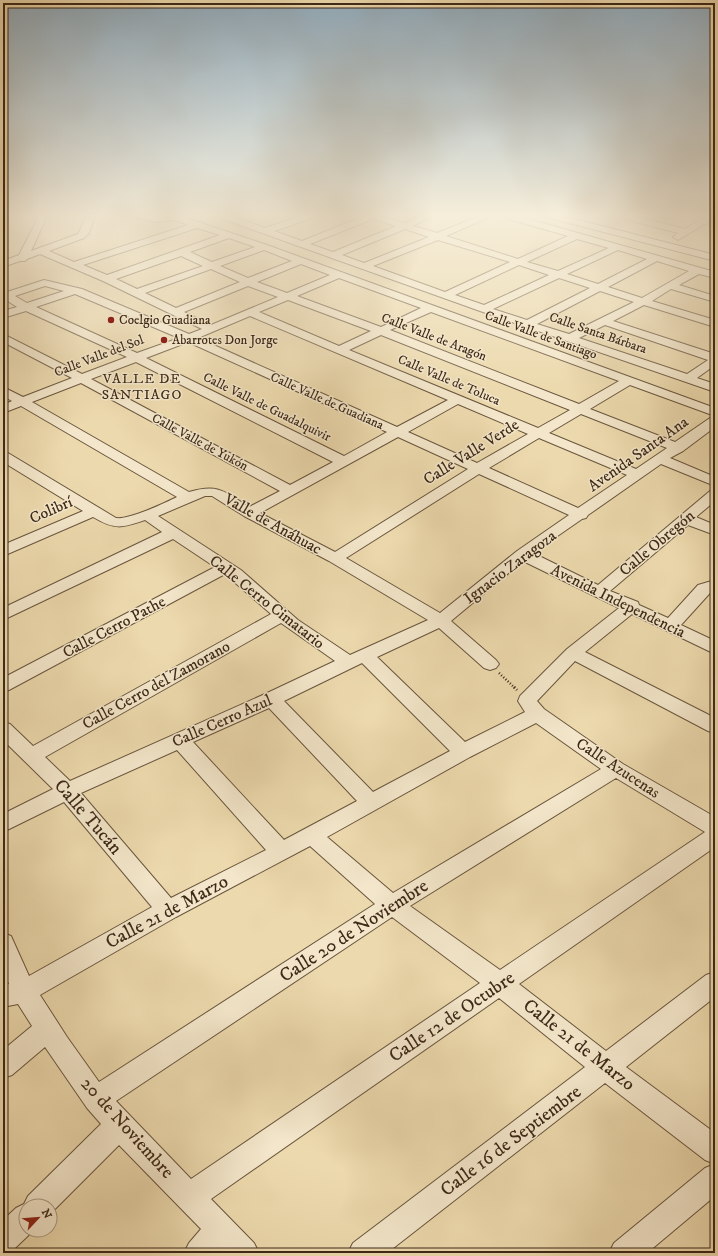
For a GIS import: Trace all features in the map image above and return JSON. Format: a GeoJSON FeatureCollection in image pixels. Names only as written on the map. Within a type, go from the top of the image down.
{"type":"FeatureCollection","features":[{"type":"Feature","properties":{"kind":"street"},"geometry":{"type":"LineString","coordinates":[[97,275],[211,329]]}},
{"type":"Feature","properties":{"kind":"street"},"geometry":{"type":"LineString","coordinates":[[107,279],[119,275]]}},
{"type":"Feature","properties":{"kind":"street"},"geometry":{"type":"LineString","coordinates":[[136,293],[188,275]]}},
{"type":"Feature","properties":{"kind":"street","name":"Calle Valle de Aragón"},"geometry":{"type":"LineString","coordinates":[[232,275],[248,282],[382,331],[678,448]]}},
{"type":"Feature","properties":{"kind":"street"},"geometry":{"type":"LineString","coordinates":[[175,312],[266,275]]}},
{"type":"Feature","properties":{"kind":"street","name":"Calle Valle de Santiago"},"geometry":{"type":"LineString","coordinates":[[338,275],[428,309],[715,412]]}},
{"type":"Feature","properties":{"kind":"street","name":"Calle Valle del Sol"},"geometry":{"type":"LineString","coordinates":[[3,409],[211,329],[338,275]]}},
{"type":"Feature","properties":{"kind":"street"},"geometry":{"type":"LineString","coordinates":[[359,283],[380,275]]}},
{"type":"Feature","properties":{"kind":"street","name":"Calle Santa Bárbara"},"geometry":{"type":"LineString","coordinates":[[389,275],[715,388]]}},
{"type":"Feature","properties":{"kind":"street"},"geometry":{"type":"LineString","coordinates":[[446,295],[490,275]]}},
{"type":"Feature","properties":{"kind":"street"},"geometry":{"type":"LineString","coordinates":[[484,309],[556,275],[715,324]]}},
{"type":"Feature","properties":{"kind":"street"},"geometry":{"type":"LineString","coordinates":[[528,324],[623,275]]}},
{"type":"Feature","properties":{"kind":"street"},"geometry":{"type":"LineString","coordinates":[[570,338],[642,302],[690,275]]}},
{"type":"Feature","properties":{"kind":"street","name":"Calle Valle de Guadiana"},"geometry":{"type":"LineString","coordinates":[[5,295],[44,283],[72,291],[78,291],[187,337],[398,434],[479,468],[581,515]]}},
{"type":"Feature","properties":{"kind":"street"},"geometry":{"type":"LineString","coordinates":[[671,286],[715,299]]}},
{"type":"Feature","properties":{"kind":"street"},"geometry":{"type":"LineString","coordinates":[[3,315],[72,291]]}},
{"type":"Feature","properties":{"kind":"street","name":"Calle Valle de Guadalquivir"},"geometry":{"type":"LineString","coordinates":[[5,295],[26,307],[135,357],[345,462]]}},
{"type":"Feature","properties":{"kind":"street"},"geometry":{"type":"LineString","coordinates":[[339,350],[428,309]]}},
{"type":"Feature","properties":{"kind":"street","name":"Calle Valle de Toluca"},"geometry":{"type":"LineString","coordinates":[[249,312],[638,475]]}},
{"type":"Feature","properties":{"kind":"street"},"geometry":{"type":"LineString","coordinates":[[604,321],[715,359]]}},
{"type":"Feature","properties":{"kind":"street","name":"Calle Valle de Yukón"},"geometry":{"type":"LineString","coordinates":[[3,337],[291,491]]}},
{"type":"Feature","properties":{"kind":"street"},"geometry":{"type":"LineString","coordinates":[[688,379],[715,359]]}},
{"type":"Feature","properties":{"kind":"street","name":"Calle Valle Verde"},"geometry":{"type":"LineString","coordinates":[[335,558],[479,468],[628,381]]}},
{"type":"Feature","properties":{"kind":"street"},"geometry":{"type":"LineString","coordinates":[[3,391],[188,497]]}},
{"type":"Feature","properties":{"kind":"street"},"geometry":{"type":"LineString","coordinates":[[249,513],[398,434],[457,400]]}},
{"type":"Feature","properties":{"kind":"street","name":"Avenida Santa Ana"},"geometry":{"type":"LineString","coordinates":[[581,515],[715,421]]}},
{"type":"Feature","properties":{"kind":"street"},"geometry":{"type":"LineString","coordinates":[[700,432],[715,438]]}},
{"type":"Feature","properties":{"kind":"street"},"geometry":{"type":"LineString","coordinates":[[3,456],[92,512]]}},
{"type":"Feature","properties":{"kind":"street"},"geometry":{"type":"LineString","coordinates":[[660,459],[715,482]]}},
{"type":"Feature","properties":{"kind":"street","name":"Valle de Anáhuac"},"geometry":{"type":"LineString","coordinates":[[92,512],[112,522],[119,523],[147,515],[188,497],[204,492],[215,492],[249,513],[335,558],[441,621],[490,664]]}},
{"type":"Feature","properties":{"kind":"street","name":"Calle Obregón"},"geometry":{"type":"LineString","coordinates":[[599,592],[715,494]]}},
{"type":"Feature","properties":{"kind":"street","name":"Colibrí"},"geometry":{"type":"LineString","coordinates":[[3,551],[92,512]]}},
{"type":"Feature","properties":{"kind":"street","name":"Calle Cerro Cimatario"},"geometry":{"type":"LineString","coordinates":[[147,515],[172,533],[235,573],[292,624],[348,662]]}},
{"type":"Feature","properties":{"kind":"street","name":"Ignacio Zaragoza"},"geometry":{"type":"LineString","coordinates":[[441,621],[522,554],[581,515]]}},
{"type":"Feature","properties":{"kind":"street"},"geometry":{"type":"LineString","coordinates":[[687,518],[715,530]]}},
{"type":"Feature","properties":{"kind":"street"},"geometry":{"type":"LineString","coordinates":[[3,614],[172,533]]}},
{"type":"Feature","properties":{"kind":"street","name":"Avenida Independencia"},"geometry":{"type":"LineString","coordinates":[[522,554],[599,592],[632,606],[715,648]]}},
{"type":"Feature","properties":{"kind":"street","name":"Calle Cerro Pathe"},"geometry":{"type":"LineString","coordinates":[[3,686],[226,567]]}},
{"type":"Feature","properties":{"kind":"street"},"geometry":{"type":"LineString","coordinates":[[670,626],[704,589],[714,585]]}},
{"type":"Feature","properties":{"kind":"street","name":"Calle 21 de Marzo"},"geometry":{"type":"LineString","coordinates":[[13,993],[311,836],[463,752],[532,707],[573,653],[632,606]]}},
{"type":"Feature","properties":{"kind":"street","name":"Calle Cerro del Zamorano"},"geometry":{"type":"LineString","coordinates":[[31,756],[282,615]]}},
{"type":"Feature","properties":{"kind":"street","name":"Calle Cerro Azul"},"geometry":{"type":"LineString","coordinates":[[3,824],[67,791],[441,621]]}},
{"type":"Feature","properties":{"kind":"street"},"geometry":{"type":"LineString","coordinates":[[573,653],[715,726]]}},
{"type":"Feature","properties":{"kind":"street"},"geometry":{"type":"LineString","coordinates":[[365,656],[463,752]]}},
{"type":"Feature","properties":{"kind":"street"},"geometry":{"type":"LineString","coordinates":[[272,699],[371,803]]}},
{"type":"Feature","properties":{"kind":"street","name":"Calle Azucenas"},"geometry":{"type":"LineString","coordinates":[[532,707],[616,769],[715,827]]}},
{"type":"Feature","properties":{"kind":"street","name":"Calle Tucán"},"geometry":{"type":"LineString","coordinates":[[3,729],[67,791],[168,910]]}},
{"type":"Feature","properties":{"kind":"street"},"geometry":{"type":"LineString","coordinates":[[180,740],[281,852]]}},
{"type":"Feature","properties":{"kind":"street","name":"Calle 20 de Noviembre"},"geometry":{"type":"LineString","coordinates":[[96,1099],[392,905],[616,769]]}},
{"type":"Feature","properties":{"kind":"street","name":"Calle 21 de Marzo"},"geometry":{"type":"LineString","coordinates":[[311,836],[392,905],[500,984],[606,1068],[715,1150]]}},
{"type":"Feature","properties":{"kind":"street","name":"Calle 12 de Octubre"},"geometry":{"type":"LineString","coordinates":[[190,1197],[715,836]]}},
{"type":"Feature","properties":{"kind":"street","name":"20 de Noviembre"},"geometry":{"type":"LineString","coordinates":[[3,943],[13,993],[47,1029],[96,1099],[244,1253]]}},
{"type":"Feature","properties":{"kind":"street","name":"Calle 16 de Septiembre"},"geometry":{"type":"LineString","coordinates":[[362,1253],[606,1068],[715,983]]}},
{"type":"Feature","properties":{"kind":"street"},"geometry":{"type":"LineString","coordinates":[[3,1066],[47,1029]]}},
{"type":"Feature","properties":{"kind":"street"},"geometry":{"type":"LineString","coordinates":[[46,1198],[120,1125]]}},
{"type":"Feature","properties":{"kind":"street"},"geometry":{"type":"LineString","coordinates":[[624,1253],[715,1178]]}},
{"type":"Feature","properties":{"kind":"street"},"geometry":{"type":"LineString","coordinates":[[3,1240],[18,1226]]}},
{"type":"Feature","properties":{"kind":"street"},"geometry":{"type":"LineString","coordinates":[[199,1253],[221,1229]]}},
{"type":"Feature","properties":{"kind":"path"},"geometry":{"type":"LineString","coordinates":[[490,664],[532,707]]}},
{"type":"Feature","properties":{"kind":"place","name":"Coelgio Guadiana"},"geometry":{"type":"Point","coordinates":[111,320]}},
{"type":"Feature","properties":{"kind":"place","name":"Abarrotes Don Jorge"},"geometry":{"type":"Point","coordinates":[164,340]}},
{"type":"Feature","properties":{"kind":"district","name":"VALLE DE SANTIAGO"},"geometry":{"type":"Point","coordinates":[142,388]}}]}
